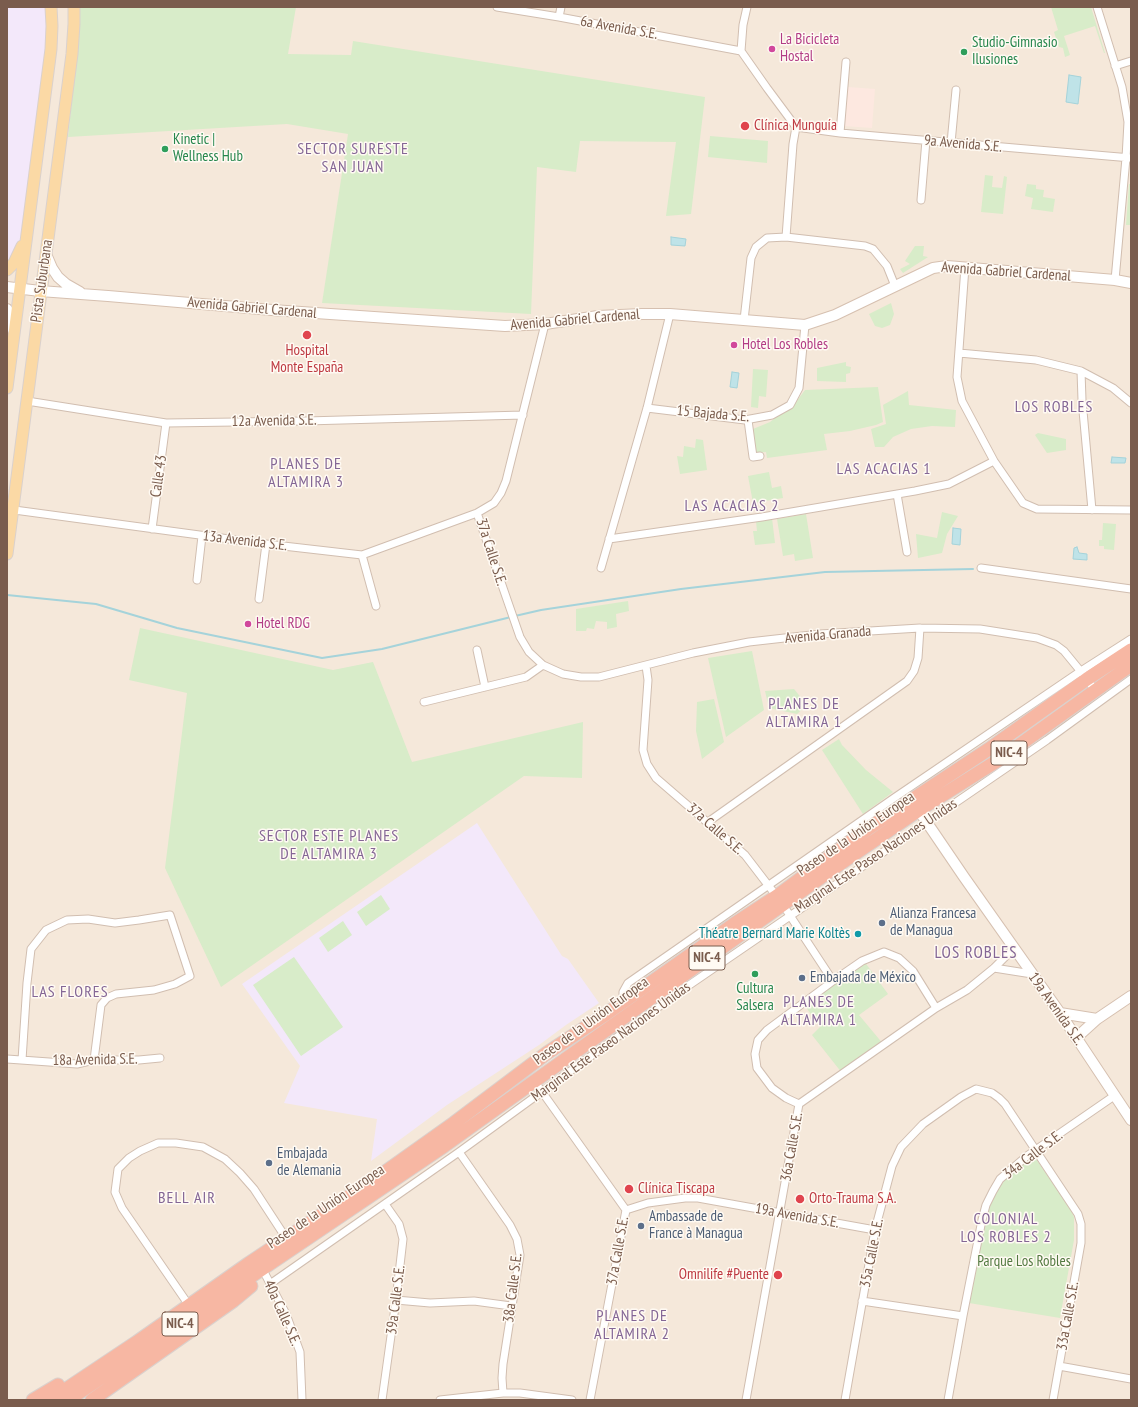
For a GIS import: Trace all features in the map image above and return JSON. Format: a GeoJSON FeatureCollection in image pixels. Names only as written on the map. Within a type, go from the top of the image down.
{"type":"FeatureCollection","features":[{"type":"Feature","properties":{"kind":"highway","name":"Paseo de la Unión Europea"},"geometry":{"type":"LineString","coordinates":[[919,810],[989,749],[1084,675],[1131,650]]}},
{"type":"Feature","properties":{"kind":"highway","name":"Paseo de la Unión Europea"},"geometry":{"type":"LineString","coordinates":[[33,1400],[211,1284],[290,1244],[444,1146],[783,905],[919,810],[997,761],[1131,666]]}},
{"type":"Feature","properties":{"kind":"highway","name":"Paseo de la Unión Europea"},"geometry":{"type":"LineString","coordinates":[[68,1400],[290,1244],[371,1182],[431,1140],[547,1053],[625,1000],[783,905]]}},
{"type":"Feature","properties":{"kind":"highway"},"geometry":{"type":"LineString","coordinates":[[92,1400],[232,1301],[268,1279],[290,1244]]}},
{"type":"Feature","properties":{"kind":"highway","name":"Paseo de la Unión Europea"},"geometry":{"type":"LineString","coordinates":[[50,1400],[137,1342],[248,1264]]}},
{"type":"Feature","properties":{"kind":"main road","name":"Pista Suburbana"},"geometry":{"type":"LineString","coordinates":[[7,388],[47,70],[51,49],[51,7]]}},
{"type":"Feature","properties":{"kind":"main road","name":"Pista Suburbana"},"geometry":{"type":"LineString","coordinates":[[7,554],[10,509],[27,401],[40,291],[72,54],[74,7]]}},
{"type":"Feature","properties":{"kind":"main road"},"geometry":{"type":"LineString","coordinates":[[7,270],[14,263],[20,252],[28,226]]}},
{"type":"Feature","properties":{"kind":"street","name":"6a Avenida S.E."},"geometry":{"type":"LineString","coordinates":[[497,7],[742,51]]}},
{"type":"Feature","properties":{"kind":"street"},"geometry":{"type":"LineString","coordinates":[[559,17],[561,7]]}},
{"type":"Feature","properties":{"kind":"street"},"geometry":{"type":"LineString","coordinates":[[746,7],[743,25],[742,51],[796,127],[793,144],[786,237]]}},
{"type":"Feature","properties":{"kind":"street"},"geometry":{"type":"LineString","coordinates":[[1098,7],[1122,87],[1128,122],[1129,158],[1115,280]]}},
{"type":"Feature","properties":{"kind":"street"},"geometry":{"type":"LineString","coordinates":[[1115,66],[1131,61]]}},
{"type":"Feature","properties":{"kind":"street"},"geometry":{"type":"LineString","coordinates":[[840,133],[846,62]]}},
{"type":"Feature","properties":{"kind":"street"},"geometry":{"type":"LineString","coordinates":[[952,143],[956,90]]}},
{"type":"Feature","properties":{"kind":"street","name":"9a Avenida S.E."},"geometry":{"type":"LineString","coordinates":[[796,127],[840,133],[1129,158]]}},
{"type":"Feature","properties":{"kind":"street"},"geometry":{"type":"LineString","coordinates":[[920,200],[926,140]]}},
{"type":"Feature","properties":{"kind":"street"},"geometry":{"type":"LineString","coordinates":[[744,320],[751,258],[756,247],[767,238],[786,237],[865,246],[873,249],[887,266],[895,286]]}},
{"type":"Feature","properties":{"kind":"street"},"geometry":{"type":"LineString","coordinates":[[46,254],[58,277],[70,287],[83,294]]}},
{"type":"Feature","properties":{"kind":"street","name":"Avenida Gabriel Cardenal"},"geometry":{"type":"LineString","coordinates":[[7,287],[272,310],[490,326],[545,324],[598,316],[642,314],[670,314],[804,325],[835,315],[933,268],[947,266],[1115,280],[1131,283]]}},
{"type":"Feature","properties":{"kind":"street"},"geometry":{"type":"LineString","coordinates":[[965,267],[957,377],[962,401],[994,461],[1022,503],[1037,509],[1131,510]]}},
{"type":"Feature","properties":{"kind":"street"},"geometry":{"type":"LineString","coordinates":[[7,309],[11,320],[14,340]]}},
{"type":"Feature","properties":{"kind":"street"},"geometry":{"type":"LineString","coordinates":[[600,568],[647,408],[670,314]]}},
{"type":"Feature","properties":{"kind":"street","name":"37a Calle S.E."},"geometry":{"type":"LineString","coordinates":[[543,665],[529,652],[520,637],[477,513],[494,502],[501,493],[506,481],[545,324]]}},
{"type":"Feature","properties":{"kind":"street","name":"15 Bajada S.E."},"geometry":{"type":"LineString","coordinates":[[647,408],[745,420],[772,415],[790,405],[799,388],[804,325]]}},
{"type":"Feature","properties":{"kind":"street"},"geometry":{"type":"LineString","coordinates":[[959,353],[1036,360],[1081,371],[1113,388],[1131,403]]}},
{"type":"Feature","properties":{"kind":"street"},"geometry":{"type":"LineString","coordinates":[[1081,371],[1082,400],[1092,510]]}},
{"type":"Feature","properties":{"kind":"street","name":"12a Avenida S.E."},"geometry":{"type":"LineString","coordinates":[[27,401],[166,423],[523,415]]}},
{"type":"Feature","properties":{"kind":"street"},"geometry":{"type":"LineString","coordinates":[[748,420],[753,456],[760,456]]}},
{"type":"Feature","properties":{"kind":"street","name":"Calle 43"},"geometry":{"type":"LineString","coordinates":[[152,529],[166,423]]}},
{"type":"Feature","properties":{"kind":"street"},"geometry":{"type":"LineString","coordinates":[[609,539],[762,517],[949,484],[994,461]]}},
{"type":"Feature","properties":{"kind":"street"},"geometry":{"type":"LineString","coordinates":[[897,494],[907,552]]}},
{"type":"Feature","properties":{"kind":"street","name":"13a Avenida S.E."},"geometry":{"type":"LineString","coordinates":[[10,509],[202,536],[362,555],[477,513]]}},
{"type":"Feature","properties":{"kind":"street"},"geometry":{"type":"LineString","coordinates":[[197,580],[202,536]]}},
{"type":"Feature","properties":{"kind":"street"},"geometry":{"type":"LineString","coordinates":[[259,599],[266,544]]}},
{"type":"Feature","properties":{"kind":"street"},"geometry":{"type":"LineString","coordinates":[[362,555],[376,606]]}},
{"type":"Feature","properties":{"kind":"street"},"geometry":{"type":"LineString","coordinates":[[981,568],[1131,589]]}},
{"type":"Feature","properties":{"kind":"street"},"geometry":{"type":"LineString","coordinates":[[708,822],[907,681],[914,671],[918,658],[920,628]]}},
{"type":"Feature","properties":{"kind":"street","name":"Avenida Granada"},"geometry":{"type":"LineString","coordinates":[[543,665],[563,674],[582,677],[599,677],[693,653],[749,642],[820,634],[920,628],[980,628],[1037,638],[1056,644],[1064,651],[1096,692]]}},
{"type":"Feature","properties":{"kind":"street"},"geometry":{"type":"LineString","coordinates":[[631,1012],[623,996],[623,992],[628,983],[768,885],[1084,675],[1131,639]]}},
{"type":"Feature","properties":{"kind":"street"},"geometry":{"type":"LineString","coordinates":[[477,650],[485,687]]}},
{"type":"Feature","properties":{"kind":"street"},"geometry":{"type":"LineString","coordinates":[[424,702],[526,677],[543,665]]}},
{"type":"Feature","properties":{"kind":"street","name":"37a Calle S.E."},"geometry":{"type":"LineString","coordinates":[[646,666],[648,680],[643,750],[647,764],[656,778],[745,855],[783,905],[833,981]]}},
{"type":"Feature","properties":{"kind":"street","name":"Marginal Este Paseo Naciones Unidas"},"geometry":{"type":"LineString","coordinates":[[919,810],[1047,740],[1131,679]]}},
{"type":"Feature","properties":{"kind":"street","name":"19a Avenida S.E."},"geometry":{"type":"LineString","coordinates":[[919,810],[1060,1013],[1131,1120]]}},
{"type":"Feature","properties":{"kind":"street","name":"Marginal Este Paseo Naciones Unidas"},"geometry":{"type":"LineString","coordinates":[[268,1279],[386,1204],[543,1092],[679,992],[783,905]]}},
{"type":"Feature","properties":{"kind":"street"},"geometry":{"type":"LineString","coordinates":[[22,1060],[27,983],[31,949],[46,930],[67,920],[88,919],[115,923],[170,915],[190,976],[175,984],[154,990],[116,994],[107,998],[101,1006],[94,1060]]}},
{"type":"Feature","properties":{"kind":"street","name":"36a Calle S.E."},"geometry":{"type":"LineString","coordinates":[[746,1400],[799,1104],[936,1008],[967,990],[994,968],[1014,948]]}},
{"type":"Feature","properties":{"kind":"street"},"geometry":{"type":"LineString","coordinates":[[799,1104],[786,1098],[772,1088],[757,1068],[755,1054],[758,1040],[767,1030],[833,981],[862,962],[884,952],[899,958],[913,971],[936,1008]]}},
{"type":"Feature","properties":{"kind":"street"},"geometry":{"type":"LineString","coordinates":[[994,968],[1032,974]]}},
{"type":"Feature","properties":{"kind":"street"},"geometry":{"type":"LineString","coordinates":[[1076,1038],[1097,1019],[1131,996]]}},
{"type":"Feature","properties":{"kind":"street"},"geometry":{"type":"LineString","coordinates":[[1060,1013],[1097,1019]]}},
{"type":"Feature","properties":{"kind":"street","name":"18a Avenida S.E."},"geometry":{"type":"LineString","coordinates":[[7,1059],[77,1064],[94,1060],[139,1060],[160,1058]]}},
{"type":"Feature","properties":{"kind":"street","name":"37a Calle S.E."},"geometry":{"type":"LineString","coordinates":[[535,1082],[626,1210],[590,1400]]}},
{"type":"Feature","properties":{"kind":"street","name":"35a Calle S.E."},"geometry":{"type":"LineString","coordinates":[[845,1400],[875,1230],[892,1166],[901,1147],[923,1124],[968,1092],[976,1089],[992,1093],[1005,1104],[1035,1150]]}},
{"type":"Feature","properties":{"kind":"street","name":"34a Calle S.E."},"geometry":{"type":"LineString","coordinates":[[948,1400],[963,1316],[986,1205],[1000,1180],[1010,1169],[1114,1096]]}},
{"type":"Feature","properties":{"kind":"street"},"geometry":{"type":"LineString","coordinates":[[186,1301],[122,1208],[115,1192],[118,1169],[140,1150],[158,1144],[176,1143],[203,1147],[225,1159],[254,1189],[290,1244]]}},
{"type":"Feature","properties":{"kind":"street","name":"33a Calle S.E."},"geometry":{"type":"LineString","coordinates":[[1035,1150],[1078,1214],[1081,1230],[1081,1243],[1053,1400]]}},
{"type":"Feature","properties":{"kind":"street","name":"38a Calle S.E."},"geometry":{"type":"LineString","coordinates":[[459,1152],[510,1225],[517,1238],[520,1255],[503,1364],[503,1393]]}},
{"type":"Feature","properties":{"kind":"street","name":"19a Avenida S.E."},"geometry":{"type":"LineString","coordinates":[[626,1210],[648,1203],[685,1198],[698,1198],[875,1230]]}},
{"type":"Feature","properties":{"kind":"street","name":"39a Calle S.E."},"geometry":{"type":"LineString","coordinates":[[382,1400],[403,1239],[400,1224],[386,1204]]}},
{"type":"Feature","properties":{"kind":"street","name":"40a Calle S.E."},"geometry":{"type":"LineString","coordinates":[[268,1279],[286,1314],[300,1352],[302,1400]]}},
{"type":"Feature","properties":{"kind":"street"},"geometry":{"type":"LineString","coordinates":[[396,1300],[430,1303],[474,1301],[511,1306]]}},
{"type":"Feature","properties":{"kind":"street"},"geometry":{"type":"LineString","coordinates":[[862,1300],[963,1316]]}},
{"type":"Feature","properties":{"kind":"street"},"geometry":{"type":"LineString","coordinates":[[1059,1366],[1131,1379]]}},
{"type":"Feature","properties":{"kind":"street"},"geometry":{"type":"LineString","coordinates":[[440,1400],[503,1393],[520,1393],[572,1400]]}},
{"type":"Feature","properties":{"kind":"shaded area"},"geometry":{"type":"Polygon","coordinates":[[[7,7],[1131,7],[1131,1400],[7,1400],[7,7]]]}},
{"type":"Feature","properties":{"kind":"shaded area"},"geometry":{"type":"Polygon","coordinates":[[[7,7],[51,7],[28,226],[7,270],[7,7]]]}},
{"type":"Feature","properties":{"kind":"shaded area"},"geometry":{"type":"Polygon","coordinates":[[[848,87],[875,89],[872,128],[844,126],[848,87]]]}},
{"type":"Feature","properties":{"kind":"shaded area"},"geometry":{"type":"Polygon","coordinates":[[[477,823],[562,956],[568,959],[599,1003],[539,1045],[447,1105],[371,1161],[377,1119],[284,1103],[300,1066],[242,984],[477,823]]]}},
{"type":"Feature","properties":{"kind":"green space"},"geometry":{"type":"Polygon","coordinates":[[[80,7],[296,7],[288,54],[351,55],[353,41],[705,97],[691,214],[666,216],[676,142],[580,141],[576,172],[537,167],[531,314],[322,303],[348,134],[287,124],[68,137],[79,34],[80,7]]]}},
{"type":"Feature","properties":{"kind":"green space"},"geometry":{"type":"Polygon","coordinates":[[[1051,7],[1091,7],[1105,53],[1095,26],[1064,36],[1070,55],[1065,57],[1063,48],[1059,47],[1054,32],[1058,30],[1051,7]]]}},
{"type":"Feature","properties":{"kind":"green space"},"geometry":{"type":"Polygon","coordinates":[[[710,136],[768,141],[767,163],[708,157],[710,136]]]}},
{"type":"Feature","properties":{"kind":"green space"},"geometry":{"type":"Polygon","coordinates":[[[985,175],[993,176],[992,187],[1002,188],[1004,176],[1007,177],[1003,214],[981,212],[985,175]]]}},
{"type":"Feature","properties":{"kind":"green space"},"geometry":{"type":"Polygon","coordinates":[[[1027,184],[1036,185],[1036,189],[1044,190],[1043,197],[1055,199],[1053,212],[1031,209],[1033,198],[1025,196],[1027,184]]]}},
{"type":"Feature","properties":{"kind":"green space"},"geometry":{"type":"Polygon","coordinates":[[[1129,184],[1131,184],[1131,225],[1126,225],[1129,184]]]}},
{"type":"Feature","properties":{"kind":"green space"},"geometry":{"type":"Polygon","coordinates":[[[915,246],[924,246],[923,256],[928,257],[903,273],[900,269],[910,264],[905,261],[915,246]]]}},
{"type":"Feature","properties":{"kind":"green space"},"geometry":{"type":"Polygon","coordinates":[[[891,303],[894,314],[890,325],[882,328],[875,326],[869,314],[891,303]]]}},
{"type":"Feature","properties":{"kind":"green space"},"geometry":{"type":"Polygon","coordinates":[[[846,362],[846,366],[851,367],[850,373],[846,374],[846,382],[817,381],[817,368],[846,362]]]}},
{"type":"Feature","properties":{"kind":"green space"},"geometry":{"type":"Polygon","coordinates":[[[753,369],[768,370],[766,397],[759,396],[758,408],[751,407],[753,369]]]}},
{"type":"Feature","properties":{"kind":"green space"},"geometry":{"type":"Polygon","coordinates":[[[878,387],[883,422],[850,431],[824,434],[827,450],[767,458],[766,452],[756,453],[753,429],[770,422],[796,402],[805,390],[878,387]]]}},
{"type":"Feature","properties":{"kind":"green space"},"geometry":{"type":"Polygon","coordinates":[[[908,391],[909,405],[956,410],[955,427],[932,426],[911,429],[893,437],[884,447],[875,447],[871,429],[886,424],[883,405],[908,391]]]}},
{"type":"Feature","properties":{"kind":"green space"},"geometry":{"type":"Polygon","coordinates":[[[1038,433],[1066,439],[1066,450],[1047,453],[1035,435],[1038,433]]]}},
{"type":"Feature","properties":{"kind":"green space"},"geometry":{"type":"Polygon","coordinates":[[[696,439],[703,440],[707,470],[680,474],[677,456],[683,457],[684,446],[695,448],[696,439]]]}},
{"type":"Feature","properties":{"kind":"green space"},"geometry":{"type":"Polygon","coordinates":[[[769,472],[772,488],[781,486],[783,498],[753,503],[748,476],[769,472]]]}},
{"type":"Feature","properties":{"kind":"green space"},"geometry":{"type":"Polygon","coordinates":[[[942,512],[958,516],[947,534],[942,553],[918,558],[916,534],[937,538],[942,512]]]}},
{"type":"Feature","properties":{"kind":"green space"},"geometry":{"type":"Polygon","coordinates":[[[806,514],[813,558],[795,561],[794,554],[783,556],[777,519],[806,514]]]}},
{"type":"Feature","properties":{"kind":"green space"},"geometry":{"type":"Polygon","coordinates":[[[772,518],[775,543],[755,545],[753,531],[757,531],[756,521],[772,518]]]}},
{"type":"Feature","properties":{"kind":"green space"},"geometry":{"type":"Polygon","coordinates":[[[1103,523],[1116,524],[1114,550],[1104,549],[1104,546],[1099,546],[1099,540],[1102,540],[1103,523]]]}},
{"type":"Feature","properties":{"kind":"green space"},"geometry":{"type":"Polygon","coordinates":[[[628,601],[629,611],[616,614],[617,627],[607,629],[607,622],[596,621],[594,629],[587,628],[586,631],[576,631],[576,609],[628,601]]]}},
{"type":"Feature","properties":{"kind":"green space"},"geometry":{"type":"Polygon","coordinates":[[[140,628],[333,670],[373,662],[412,762],[583,722],[582,778],[524,776],[221,987],[165,868],[187,693],[129,680],[140,628]]]}},
{"type":"Feature","properties":{"kind":"green space"},"geometry":{"type":"Polygon","coordinates":[[[752,651],[764,710],[726,737],[708,658],[752,651]]]}},
{"type":"Feature","properties":{"kind":"green space"},"geometry":{"type":"Polygon","coordinates":[[[794,689],[807,705],[797,714],[769,708],[765,691],[794,689]]]}},
{"type":"Feature","properties":{"kind":"green space"},"geometry":{"type":"Polygon","coordinates":[[[714,699],[724,742],[702,759],[696,731],[697,702],[714,699]]]}},
{"type":"Feature","properties":{"kind":"green space"},"geometry":{"type":"Polygon","coordinates":[[[839,739],[842,745],[866,770],[893,792],[863,814],[822,750],[839,739]]]}},
{"type":"Feature","properties":{"kind":"green space"},"geometry":{"type":"Polygon","coordinates":[[[381,895],[390,909],[366,926],[357,912],[381,895]]]}},
{"type":"Feature","properties":{"kind":"green space"},"geometry":{"type":"Polygon","coordinates":[[[343,921],[352,935],[328,952],[319,938],[343,921]]]}},
{"type":"Feature","properties":{"kind":"green space"},"geometry":{"type":"Polygon","coordinates":[[[294,957],[343,1027],[301,1056],[253,985],[294,957]]]}},
{"type":"Feature","properties":{"kind":"green space"},"geometry":{"type":"Polygon","coordinates":[[[864,961],[888,994],[859,1015],[884,1045],[842,1073],[812,1035],[820,1027],[803,1003],[864,961]]]}},
{"type":"Feature","properties":{"kind":"green space","name":"Parque Los Robles"},"geometry":{"type":"Polygon","coordinates":[[[1034,1156],[1070,1208],[1074,1217],[1074,1240],[1060,1318],[969,1303],[988,1211],[992,1200],[1005,1179],[1034,1156]]]}},
{"type":"Feature","properties":{"kind":"water"},"geometry":{"type":"Polygon","coordinates":[[[1069,75],[1081,77],[1078,104],[1066,102],[1069,75]]]}},
{"type":"Feature","properties":{"kind":"water"},"geometry":{"type":"Polygon","coordinates":[[[671,237],[686,239],[685,246],[671,245],[671,237]]]}},
{"type":"Feature","properties":{"kind":"water"},"geometry":{"type":"Polygon","coordinates":[[[732,372],[739,373],[737,388],[730,387],[732,372]]]}},
{"type":"Feature","properties":{"kind":"water"},"geometry":{"type":"Polygon","coordinates":[[[1112,457],[1126,458],[1125,463],[1111,463],[1112,457]]]}},
{"type":"Feature","properties":{"kind":"water"},"geometry":{"type":"Polygon","coordinates":[[[953,528],[961,529],[960,545],[952,544],[953,528]]]}},
{"type":"Feature","properties":{"kind":"water"},"geometry":{"type":"Polygon","coordinates":[[[1077,547],[1079,553],[1087,554],[1087,560],[1073,559],[1074,548],[1077,547]]]}},
{"type":"Feature","properties":{"kind":"waterway"},"geometry":{"type":"LineString","coordinates":[[515,616],[541,610],[681,589],[825,572],[973,569]]}},
{"type":"Feature","properties":{"kind":"waterway"},"geometry":{"type":"LineString","coordinates":[[7,595],[96,604],[177,628],[322,658],[382,649],[511,617]]}},
{"type":"Feature","properties":{"kind":"place","name":"La Bicicleta Hostal"},"geometry":{"type":"Point","coordinates":[772,49]}},
{"type":"Feature","properties":{"kind":"place","name":"Studio-Gimnasio Ilusiones"},"geometry":{"type":"Point","coordinates":[964,52]}},
{"type":"Feature","properties":{"kind":"place","name":"Clínica Munguía"},"geometry":{"type":"Point","coordinates":[745,126]}},
{"type":"Feature","properties":{"kind":"place","name":"Kinetic | Wellness Hub"},"geometry":{"type":"Point","coordinates":[165,149]}},
{"type":"Feature","properties":{"kind":"place","name":"Hospital Monte España"},"geometry":{"type":"Point","coordinates":[307,335]}},
{"type":"Feature","properties":{"kind":"place","name":"Hotel Los Robles"},"geometry":{"type":"Point","coordinates":[734,345]}},
{"type":"Feature","properties":{"kind":"place","name":"Hotel RDG"},"geometry":{"type":"Point","coordinates":[248,624]}},
{"type":"Feature","properties":{"kind":"place","name":"Alianza Francesa de Managua"},"geometry":{"type":"Point","coordinates":[882,923]}},
{"type":"Feature","properties":{"kind":"place","name":"Théatre Bernard Marie Koltès"},"geometry":{"type":"Point","coordinates":[858,934]}},
{"type":"Feature","properties":{"kind":"place","name":"Cultura Salsera"},"geometry":{"type":"Point","coordinates":[755,974]}},
{"type":"Feature","properties":{"kind":"place","name":"Embajada de México"},"geometry":{"type":"Point","coordinates":[802,978]}},
{"type":"Feature","properties":{"kind":"place","name":"Embajada de Alemania"},"geometry":{"type":"Point","coordinates":[269,1163]}},
{"type":"Feature","properties":{"kind":"place","name":"Clínica Tiscapa"},"geometry":{"type":"Point","coordinates":[629,1189]}},
{"type":"Feature","properties":{"kind":"place","name":"Orto-Trauma S.A."},"geometry":{"type":"Point","coordinates":[800,1199]}},
{"type":"Feature","properties":{"kind":"place","name":"Ambassade de France à Managua"},"geometry":{"type":"Point","coordinates":[641,1226]}},
{"type":"Feature","properties":{"kind":"place","name":"Omnilife #Puente"},"geometry":{"type":"Point","coordinates":[778,1275]}},
{"type":"Feature","properties":{"kind":"district","name":"SECTOR SURESTE SAN JUAN"},"geometry":{"type":"Point","coordinates":[353,158]}},
{"type":"Feature","properties":{"kind":"district","name":"LOS ROBLES"},"geometry":{"type":"Point","coordinates":[1054,407]}},
{"type":"Feature","properties":{"kind":"district","name":"LAS ACACIAS 1"},"geometry":{"type":"Point","coordinates":[884,469]}},
{"type":"Feature","properties":{"kind":"district","name":"PLANES DE ALTAMIRA 3"},"geometry":{"type":"Point","coordinates":[306,473]}},
{"type":"Feature","properties":{"kind":"district","name":"LAS ACACIAS 2"},"geometry":{"type":"Point","coordinates":[732,506]}},
{"type":"Feature","properties":{"kind":"district","name":"PLANES DE ALTAMIRA 1"},"geometry":{"type":"Point","coordinates":[804,713]}},
{"type":"Feature","properties":{"kind":"district","name":"SECTOR ESTE PLANES DE ALTAMIRA 3"},"geometry":{"type":"Point","coordinates":[329,845]}},
{"type":"Feature","properties":{"kind":"district","name":"LOS ROBLES"},"geometry":{"type":"Point","coordinates":[976,953]}},
{"type":"Feature","properties":{"kind":"district","name":"LAS FLORES"},"geometry":{"type":"Point","coordinates":[70,992]}},
{"type":"Feature","properties":{"kind":"district","name":"PLANES DE ALTAMIRA 1"},"geometry":{"type":"Point","coordinates":[819,1011]}},
{"type":"Feature","properties":{"kind":"district","name":"BELL AIR"},"geometry":{"type":"Point","coordinates":[187,1198]}},
{"type":"Feature","properties":{"kind":"district","name":"COLONIAL LOS ROBLES 2"},"geometry":{"type":"Point","coordinates":[1006,1228]}},
{"type":"Feature","properties":{"kind":"district","name":"PLANES DE ALTAMIRA 2"},"geometry":{"type":"Point","coordinates":[632,1325]}}]}
